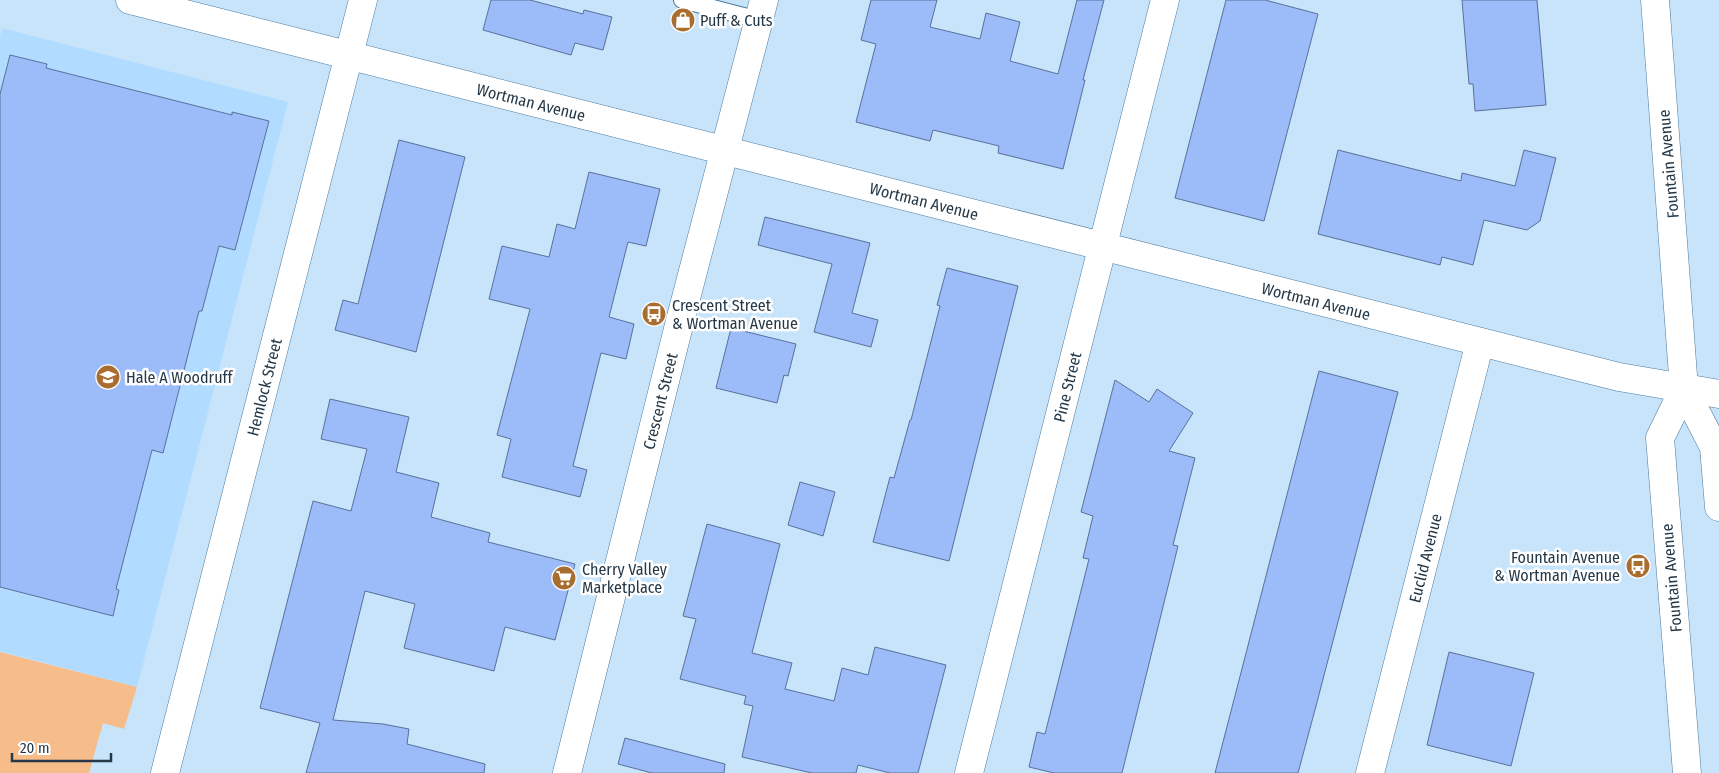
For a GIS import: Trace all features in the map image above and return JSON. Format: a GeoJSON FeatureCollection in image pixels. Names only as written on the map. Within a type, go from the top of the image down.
{"type":"FeatureCollection","features":[{"type":"Feature","properties":{"kind":"street","name":"Wortman Avenue"},"geometry":{"type":"LineString","coordinates":[[130,0],[1619,377],[1719,394]]}},
{"type":"Feature","properties":{"kind":"street","name":"Hemlock Street"},"geometry":{"type":"LineString","coordinates":[[165,773],[363,0]]}},
{"type":"Feature","properties":{"kind":"street","name":"Pine Street"},"geometry":{"type":"LineString","coordinates":[[969,773],[1165,0]]}},
{"type":"Feature","properties":{"kind":"street","name":"Fountain Avenue"},"geometry":{"type":"LineString","coordinates":[[1655,0],[1684,389],[1714,447],[1719,507]]}},
{"type":"Feature","properties":{"kind":"street","name":"Crescent Street"},"geometry":{"type":"LineString","coordinates":[[567,773],[680,321],[761,10]]}},
{"type":"Feature","properties":{"kind":"street","name":"Euclid Avenue"},"geometry":{"type":"LineString","coordinates":[[1370,773],[1480,342]]}},
{"type":"Feature","properties":{"kind":"street","name":"Fountain Avenue"},"geometry":{"type":"LineString","coordinates":[[1684,389],[1660,438],[1687,773]]}},
{"type":"Feature","properties":{"kind":"lane"},"geometry":{"type":"LineString","coordinates":[[682,0],[761,10]]}},
{"type":"Feature","properties":{"kind":"shaded area","name":"Hale A Woodruff"},"geometry":{"type":"Polygon","coordinates":[[[2,28],[288,102],[137,687],[0,651],[0,37],[2,28]]]}},
{"type":"Feature","properties":{"kind":"shaded area"},"geometry":{"type":"Polygon","coordinates":[[[0,652],[137,687],[124,729],[103,723],[89,773],[0,773],[0,652]]]}},
{"type":"Feature","properties":{"kind":"building"},"geometry":{"type":"Polygon","coordinates":[[[491,0],[530,0],[583,14],[584,10],[612,17],[603,50],[575,43],[571,55],[483,30],[491,0]]]}},
{"type":"Feature","properties":{"kind":"building"},"geometry":{"type":"Polygon","coordinates":[[[871,0],[937,0],[930,27],[980,39],[986,13],[1020,22],[1010,61],[1058,74],[1077,0],[1104,0],[1083,80],[1085,80],[1063,169],[998,153],[999,146],[933,130],[930,141],[856,122],[876,44],[861,40],[871,0]]]}},
{"type":"Feature","properties":{"kind":"building"},"geometry":{"type":"Polygon","coordinates":[[[1226,0],[1265,0],[1318,14],[1264,221],[1175,198],[1226,0]]]}},
{"type":"Feature","properties":{"kind":"building"},"geometry":{"type":"Polygon","coordinates":[[[1462,0],[1537,0],[1546,105],[1475,111],[1473,84],[1469,84],[1462,0]]]}},
{"type":"Feature","properties":{"kind":"building","name":"Hale A Woodruff"},"geometry":{"type":"Polygon","coordinates":[[[10,55],[47,64],[46,68],[232,115],[232,112],[269,121],[235,250],[219,246],[202,311],[199,311],[163,453],[152,450],[116,589],[119,590],[113,616],[0,587],[0,94],[10,55]]]}},
{"type":"Feature","properties":{"kind":"building"},"geometry":{"type":"Polygon","coordinates":[[[399,140],[465,157],[416,352],[335,330],[343,300],[358,304],[399,140]]]}},
{"type":"Feature","properties":{"kind":"building"},"geometry":{"type":"Polygon","coordinates":[[[1338,150],[1461,181],[1462,173],[1515,186],[1524,150],[1556,158],[1540,221],[1527,230],[1484,220],[1473,265],[1442,257],[1440,265],[1318,234],[1338,150]]]}},
{"type":"Feature","properties":{"kind":"building"},"geometry":{"type":"Polygon","coordinates":[[[589,172],[660,189],[646,246],[628,242],[609,317],[634,324],[626,359],[601,353],[573,466],[587,470],[580,497],[502,477],[511,439],[497,435],[530,309],[489,299],[502,246],[549,257],[557,224],[575,229],[589,172]]]}},
{"type":"Feature","properties":{"kind":"building"},"geometry":{"type":"Polygon","coordinates":[[[765,217],[870,243],[852,313],[878,320],[871,347],[814,332],[832,264],[758,245],[765,217]]]}},
{"type":"Feature","properties":{"kind":"building"},"geometry":{"type":"Polygon","coordinates":[[[947,268],[1018,286],[949,561],[873,542],[890,477],[894,478],[911,420],[940,306],[937,305],[947,268]]]}},
{"type":"Feature","properties":{"kind":"building"},"geometry":{"type":"Polygon","coordinates":[[[731,328],[796,344],[788,376],[784,375],[777,403],[716,388],[731,328]]]}},
{"type":"Feature","properties":{"kind":"building"},"geometry":{"type":"Polygon","coordinates":[[[1319,371],[1398,392],[1298,773],[1215,773],[1319,371]]]}},
{"type":"Feature","properties":{"kind":"building"},"geometry":{"type":"Polygon","coordinates":[[[1115,380],[1149,402],[1157,389],[1193,413],[1169,451],[1195,458],[1173,545],[1178,546],[1122,773],[1054,773],[1029,767],[1037,732],[1045,734],[1089,559],[1083,558],[1093,516],[1081,512],[1115,380]]]}},
{"type":"Feature","properties":{"kind":"building"},"geometry":{"type":"Polygon","coordinates":[[[330,399],[409,417],[396,472],[439,483],[431,517],[490,533],[488,542],[575,564],[555,640],[505,627],[494,671],[404,648],[415,604],[365,591],[333,720],[383,724],[409,729],[407,744],[485,764],[484,773],[306,773],[320,723],[260,708],[313,501],[351,511],[367,449],[321,439],[330,399]]]}},
{"type":"Feature","properties":{"kind":"building"},"geometry":{"type":"Polygon","coordinates":[[[800,482],[835,492],[823,536],[788,525],[800,482]]]}},
{"type":"Feature","properties":{"kind":"building"},"geometry":{"type":"Polygon","coordinates":[[[707,524],[780,544],[752,653],[792,663],[785,689],[834,701],[842,668],[868,675],[875,647],[946,665],[918,773],[890,773],[858,765],[856,773],[812,773],[742,757],[753,706],[744,704],[746,696],[680,679],[696,619],[683,616],[707,524]]]}},
{"type":"Feature","properties":{"kind":"building"},"geometry":{"type":"Polygon","coordinates":[[[1449,652],[1534,673],[1511,766],[1427,745],[1449,652]]]}},
{"type":"Feature","properties":{"kind":"building"},"geometry":{"type":"Polygon","coordinates":[[[625,738],[725,764],[724,773],[652,773],[618,764],[625,738]]]}},
{"type":"Feature","properties":{"kind":"place","name":"Puff & Cuts"},"geometry":{"type":"Point","coordinates":[683,20]}},
{"type":"Feature","properties":{"kind":"place","name":"Crescent Street & Wortman Avenue"},"geometry":{"type":"Point","coordinates":[654,314]}},
{"type":"Feature","properties":{"kind":"place","name":"Hale A Woodruff"},"geometry":{"type":"Point","coordinates":[108,377]}},
{"type":"Feature","properties":{"kind":"place","name":"Fountain Avenue & Wortman Avenue"},"geometry":{"type":"Point","coordinates":[1638,566]}},
{"type":"Feature","properties":{"kind":"place","name":"Cherry Valley Marketplace"},"geometry":{"type":"Point","coordinates":[564,578]}}]}
